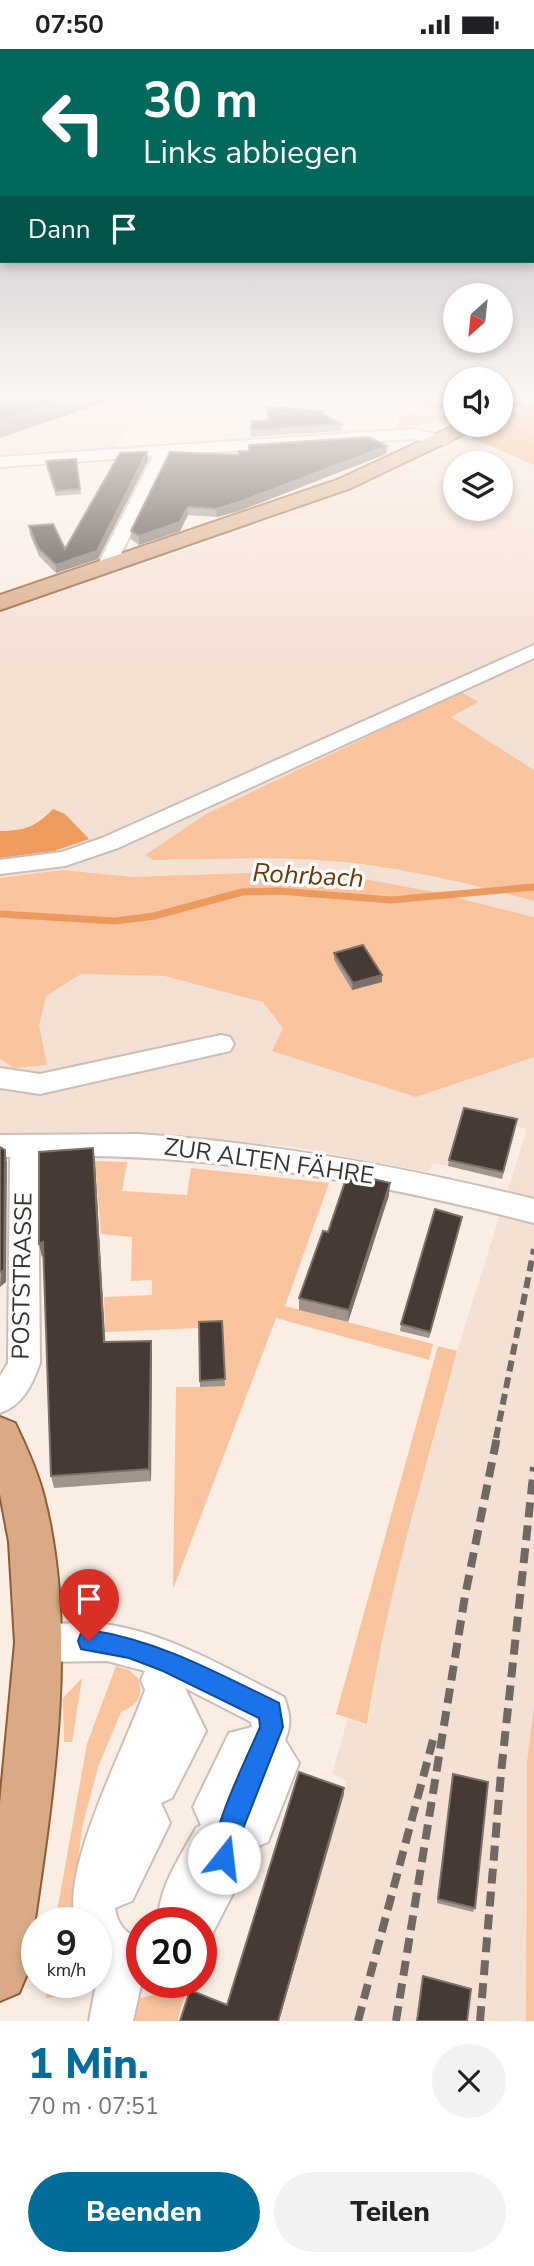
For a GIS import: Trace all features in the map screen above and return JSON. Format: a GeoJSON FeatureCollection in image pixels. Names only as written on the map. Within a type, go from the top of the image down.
{"type":"FeatureCollection","features":[{"type":"Feature","properties":{"kind":"main road"},"geometry":{"type":"LineString","coordinates":[[0,603],[338,486]]}},
{"type":"Feature","properties":{"kind":"main road"},"geometry":{"type":"LineString","coordinates":[[0,1436],[22,1495],[32,1542],[38,1643],[26,1798],[0,1974]]}},
{"type":"Feature","properties":{"kind":"street"},"geometry":{"type":"LineString","coordinates":[[106,568],[147,486]]}},
{"type":"Feature","properties":{"kind":"street"},"geometry":{"type":"LineString","coordinates":[[0,1078],[40,1084],[220,1044]]}},
{"type":"Feature","properties":{"kind":"street","name":"ZUR ALTEN FÄHRE"},"geometry":{"type":"LineString","coordinates":[[12,1146],[137,1145],[293,1161],[401,1180],[534,1210]]}},
{"type":"Feature","properties":{"kind":"street","name":"POSTSTRASSE"},"geometry":{"type":"LineString","coordinates":[[0,1399],[18,1378],[24,1363],[12,1146]]}},
{"type":"Feature","properties":{"kind":"street"},"geometry":{"type":"LineString","coordinates":[[38,1643],[89,1641],[138,1651],[189,1671],[270,1711],[271,1727],[265,1745],[229,1834],[218,1882],[204,1907]]}},
{"type":"Feature","properties":{"kind":"street"},"geometry":{"type":"LineString","coordinates":[[126,1955],[106,1943],[96,1923],[93,1897],[117,1886],[150,1823],[128,1783],[158,1784],[187,1731],[165,1688],[138,1651]]}},
{"type":"Feature","properties":{"kind":"street"},"geometry":{"type":"LineString","coordinates":[[179,1907],[179,1901],[210,1842],[229,1834]]}},
{"type":"Feature","properties":{"kind":"street"},"geometry":{"type":"LineString","coordinates":[[111,2021],[126,1977]]}},
{"type":"Feature","properties":{"kind":"lane"},"geometry":{"type":"LineString","coordinates":[[0,867],[65,859],[110,843],[534,651]]}},
{"type":"Feature","properties":{"kind":"shaded area"},"geometry":{"type":"Polygon","coordinates":[[[359,486],[443,486],[443,521],[513,521],[513,486],[534,486],[534,1706],[527,1762],[526,2021],[280,2021],[347,1781],[332,1774],[348,1718],[368,1724],[376,1664],[401,1559],[457,1351],[527,1129],[463,1115],[448,1166],[433,1164],[427,1172],[295,1147],[140,1135],[0,1136],[0,613],[227,536],[359,486]]]}},
{"type":"Feature","properties":{"kind":"shaded area"},"geometry":{"type":"Polygon","coordinates":[[[461,692],[478,702],[451,717],[534,770],[534,901],[448,880],[362,864],[284,859],[153,860],[145,855],[206,814],[461,692]]]}},
{"type":"Feature","properties":{"kind":"shaded area"},"geometry":{"type":"Polygon","coordinates":[[[53,809],[65,814],[89,839],[54,851],[0,858],[0,831],[29,827],[53,809]]]}},
{"type":"Feature","properties":{"kind":"shaded area"},"geometry":{"type":"Polygon","coordinates":[[[62,870],[132,877],[282,872],[359,878],[434,892],[534,917],[534,1057],[416,1097],[272,1051],[283,1028],[263,1002],[165,976],[81,974],[46,996],[39,1025],[47,1065],[14,1068],[0,1059],[0,878],[62,870]]]}},
{"type":"Feature","properties":{"kind":"shaded area"},"geometry":{"type":"Polygon","coordinates":[[[95,1161],[127,1162],[122,1191],[187,1195],[191,1168],[329,1183],[285,1306],[433,1344],[429,1360],[276,1318],[173,1589],[176,1387],[200,1387],[222,1327],[105,1332],[104,1297],[152,1295],[152,1280],[131,1281],[132,1237],[101,1234],[95,1161]]]}},
{"type":"Feature","properties":{"kind":"shaded area"},"geometry":{"type":"Polygon","coordinates":[[[438,1346],[457,1351],[395,1583],[367,1724],[336,1714],[438,1346]]]}},
{"type":"Feature","properties":{"kind":"shaded area"},"geometry":{"type":"Polygon","coordinates":[[[116,1666],[129,1670],[138,1678],[140,1695],[136,1703],[121,1712],[98,1767],[82,1828],[72,1907],[58,1907],[87,1744],[116,1666]]]}},
{"type":"Feature","properties":{"kind":"shaded area"},"geometry":{"type":"Polygon","coordinates":[[[82,1678],[72,1742],[64,1742],[63,1698],[82,1678]]]}},
{"type":"Feature","properties":{"kind":"shaded area"},"geometry":{"type":"Polygon","coordinates":[[[534,1706],[534,2021],[526,2021],[527,1762],[534,1706]]]}},
{"type":"Feature","properties":{"kind":"shaded area"},"geometry":{"type":"Polygon","coordinates":[[[184,1998],[177,2021],[129,2021],[136,1999],[184,1998]]]}},
{"type":"Feature","properties":{"kind":"building"},"geometry":{"type":"Polygon","coordinates":[[[54,486],[80,486],[80,489],[56,491],[54,486]]]}},
{"type":"Feature","properties":{"kind":"building"},"geometry":{"type":"Polygon","coordinates":[[[101,486],[130,486],[97,551],[56,565],[38,548],[29,526],[53,524],[65,549],[101,486]]]}},
{"type":"Feature","properties":{"kind":"building"},"geometry":{"type":"Polygon","coordinates":[[[153,486],[281,486],[216,509],[188,507],[180,522],[139,536],[131,531],[153,486]]]}},
{"type":"Feature","properties":{"kind":"building"},"geometry":{"type":"Polygon","coordinates":[[[363,945],[382,975],[353,983],[334,953],[363,945]]]}},
{"type":"Feature","properties":{"kind":"building"},"geometry":{"type":"Polygon","coordinates":[[[464,1108],[517,1119],[503,1172],[449,1160],[464,1108]]]}},
{"type":"Feature","properties":{"kind":"building"},"geometry":{"type":"Polygon","coordinates":[[[0,1147],[5,1150],[4,1270],[0,1272],[0,1147]]]}},
{"type":"Feature","properties":{"kind":"building"},"geometry":{"type":"Polygon","coordinates":[[[93,1148],[104,1342],[151,1341],[149,1469],[51,1476],[43,1242],[39,1244],[39,1152],[93,1148]]]}},
{"type":"Feature","properties":{"kind":"building"},"geometry":{"type":"Polygon","coordinates":[[[348,1173],[390,1183],[349,1310],[299,1298],[323,1231],[328,1232],[348,1173]]]}},
{"type":"Feature","properties":{"kind":"building"},"geometry":{"type":"Polygon","coordinates":[[[435,1209],[462,1217],[430,1332],[401,1324],[435,1209]]]}},
{"type":"Feature","properties":{"kind":"building"},"geometry":{"type":"Polygon","coordinates":[[[222,1321],[225,1379],[200,1381],[199,1322],[222,1321]]]}},
{"type":"Feature","properties":{"kind":"building"},"geometry":{"type":"Polygon","coordinates":[[[299,1772],[344,1788],[278,2021],[180,2021],[187,1998],[210,1998],[227,2005],[299,1772]]]}},
{"type":"Feature","properties":{"kind":"building"},"geometry":{"type":"Polygon","coordinates":[[[453,1774],[488,1782],[475,1908],[438,1899],[453,1774]]]}},
{"type":"Feature","properties":{"kind":"building"},"geometry":{"type":"Polygon","coordinates":[[[423,1976],[471,1989],[467,2021],[417,2021],[423,1976]]]}},
{"type":"Feature","properties":{"kind":"waterway","name":"Rohrbach"},"geometry":{"type":"LineString","coordinates":[[0,914],[115,921],[154,916],[242,892],[279,891],[391,900],[534,887]]}},
{"type":"Feature","properties":{"kind":"railway"},"geometry":{"type":"LineString","coordinates":[[496,1438],[534,1249]]}},
{"type":"Feature","properties":{"kind":"railway"},"geometry":{"type":"LineString","coordinates":[[396,2021],[465,1596],[497,1437]]}},
{"type":"Feature","properties":{"kind":"railway"},"geometry":{"type":"LineString","coordinates":[[480,2021],[501,1773],[534,1467]]}},
{"type":"Feature","properties":{"kind":"railway"},"geometry":{"type":"LineString","coordinates":[[358,2021],[433,1740]]}},
{"type":"Feature","properties":{"kind":"route"},"geometry":{"type":"LineString","coordinates":[[89,1641],[129,1647],[169,1662],[270,1711],[271,1727],[229,1834],[224,1858]]}}]}
